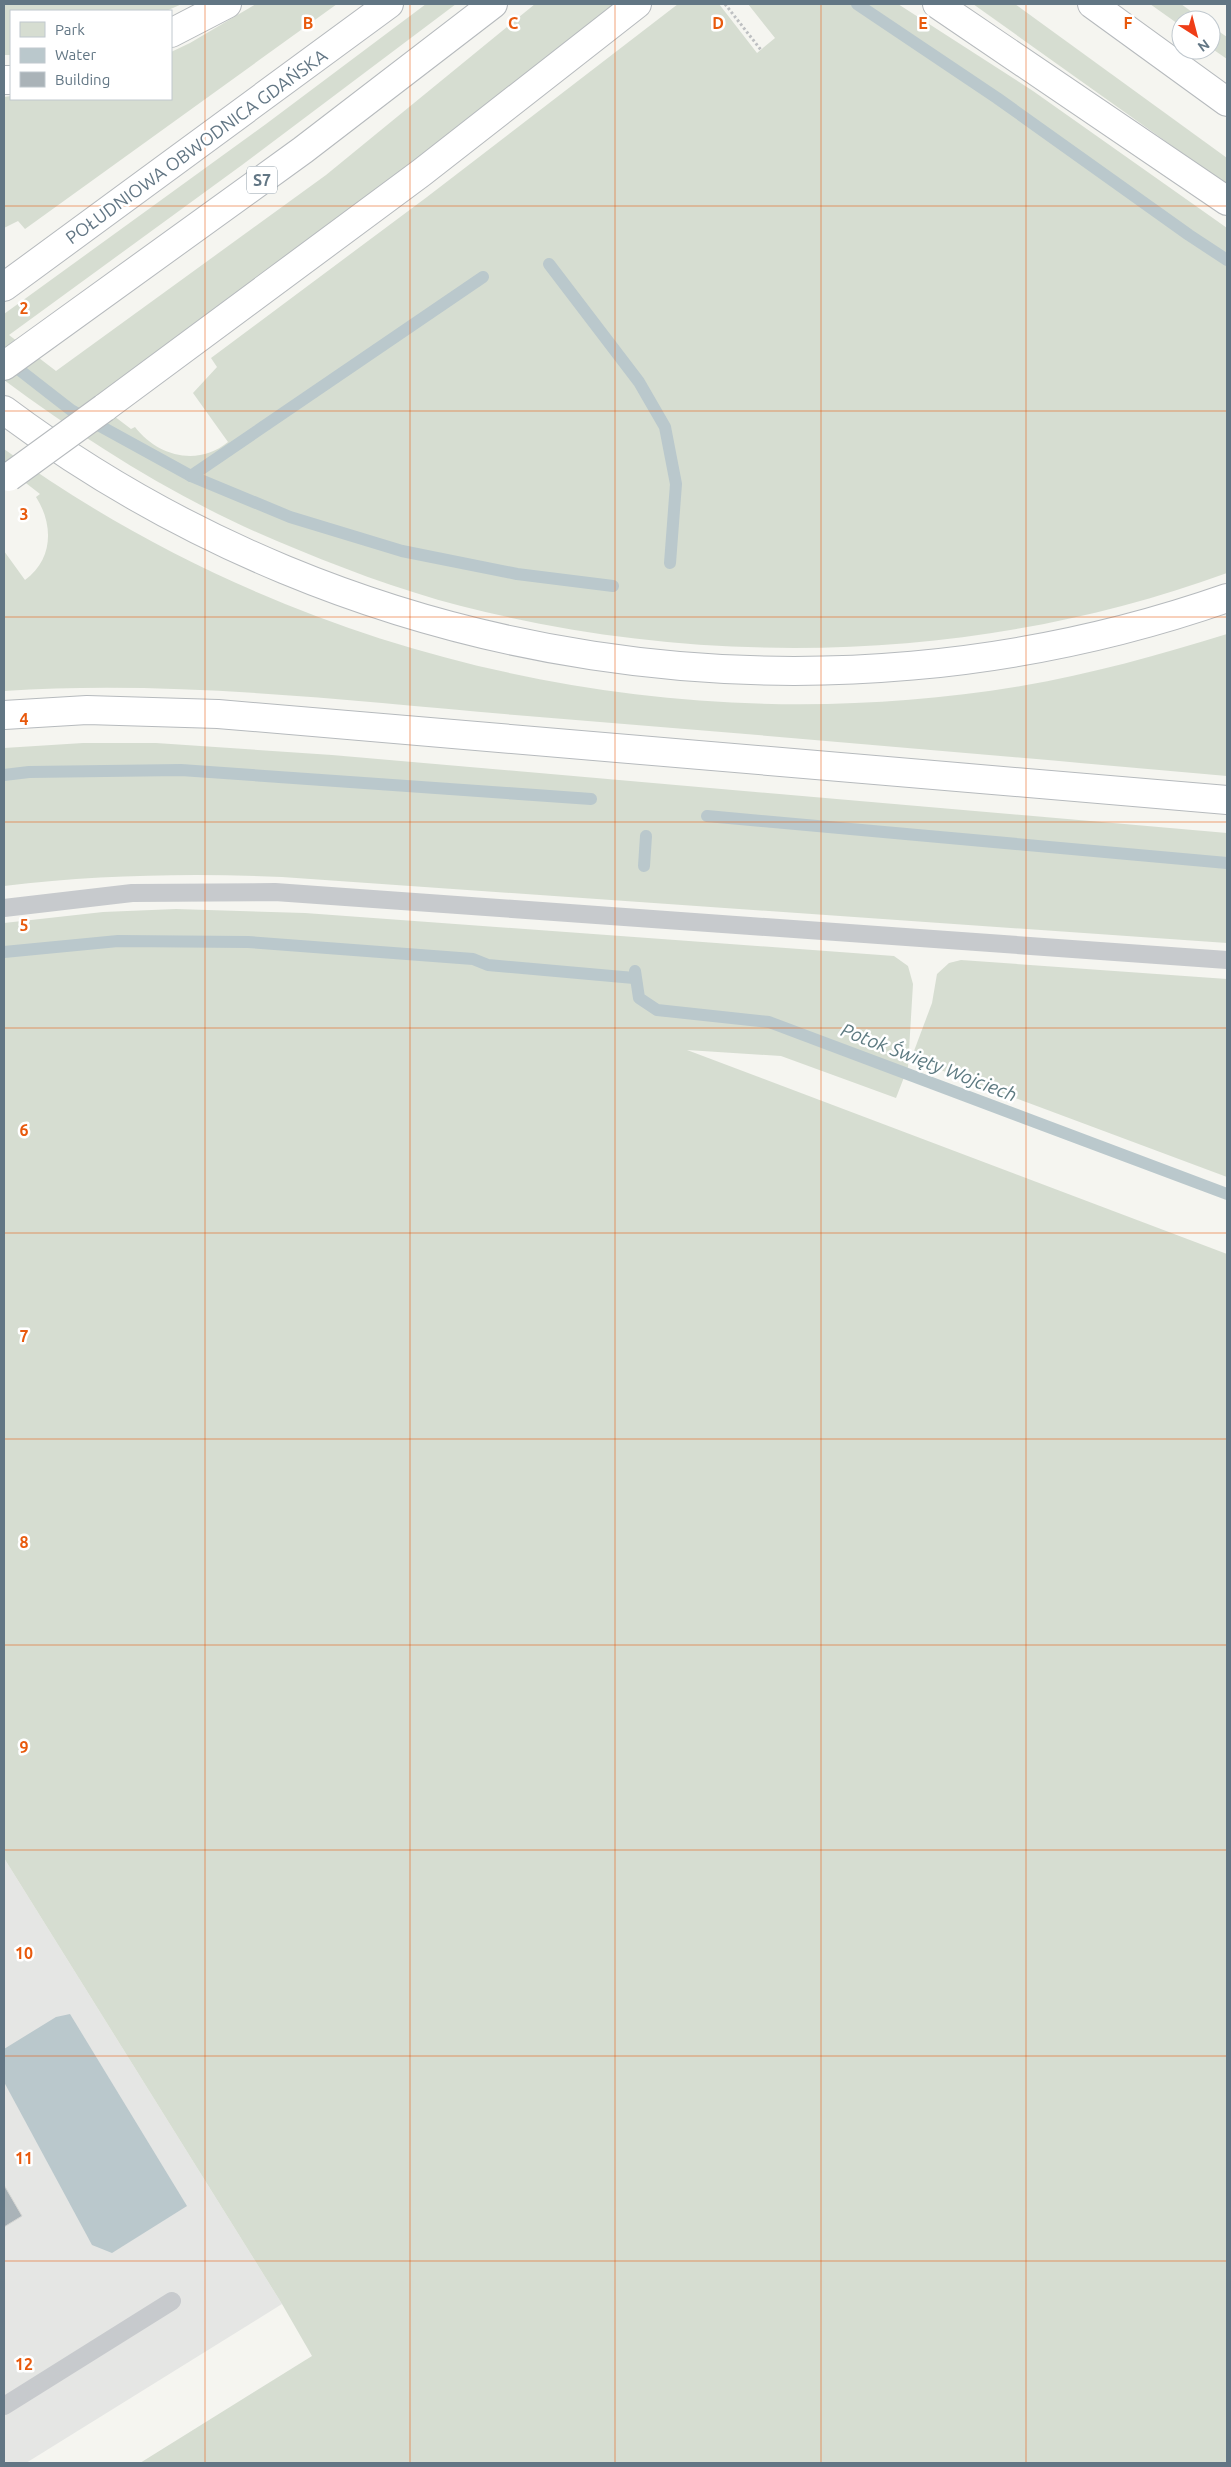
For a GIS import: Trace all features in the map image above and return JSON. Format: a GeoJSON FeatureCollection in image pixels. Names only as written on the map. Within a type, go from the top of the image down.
{"type":"FeatureCollection","features":[{"type":"Feature","properties":{"kind":"highway"},"geometry":{"type":"LineString","coordinates":[[172,33],[227,4]]}},
{"type":"Feature","properties":{"kind":"highway","name":"POŁUDNIOWA OBWODNICA GDAŃSKA"},"geometry":{"type":"LineString","coordinates":[[4,287],[389,4]]}},
{"type":"Feature","properties":{"kind":"highway","name":"S7"},"geometry":{"type":"LineString","coordinates":[[4,366],[303,150],[493,4]]}},
{"type":"Feature","properties":{"kind":"highway"},"geometry":{"type":"LineString","coordinates":[[6,478],[104,408],[421,173],[637,4]]}},
{"type":"Feature","properties":{"kind":"highway"},"geometry":{"type":"LineString","coordinates":[[937,4],[1227,201]]}},
{"type":"Feature","properties":{"kind":"highway"},"geometry":{"type":"LineString","coordinates":[[1092,4],[1227,102]]}},
{"type":"Feature","properties":{"kind":"highway"},"geometry":{"type":"LineString","coordinates":[[4,410],[88,467],[138,497],[185,523],[302,576],[418,617],[506,640],[593,656],[698,668],[774,671],[855,670],[946,664],[1090,638],[1147,624],[1227,598]]}},
{"type":"Feature","properties":{"kind":"highway"},"geometry":{"type":"LineString","coordinates":[[4,715],[87,710],[227,714],[1227,800]]}},
{"type":"Feature","properties":{"kind":"lane"},"geometry":{"type":"LineString","coordinates":[[4,908],[132,893],[275,892],[1227,960]]}},
{"type":"Feature","properties":{"kind":"lane"},"geometry":{"type":"LineString","coordinates":[[4,2406],[172,2301]]}},
{"type":"Feature","properties":{"kind":"path"},"geometry":{"type":"LineString","coordinates":[[725,4],[761,50]]}},
{"type":"Feature","properties":{"kind":"shaded area"},"geometry":{"type":"Polygon","coordinates":[[[4,1858],[282,2304],[26,2463],[4,2463],[4,1858]]]}},
{"type":"Feature","properties":{"kind":"green space"},"geometry":{"type":"Polygon","coordinates":[[[4,4],[182,4],[168,10],[10,10],[10,55],[4,55],[4,4]]]}},
{"type":"Feature","properties":{"kind":"green space"},"geometry":{"type":"Polygon","coordinates":[[[256,4],[337,4],[25,229],[18,221],[4,228],[4,97],[10,96],[10,100],[172,100],[172,52],[256,4]]]}},
{"type":"Feature","properties":{"kind":"green space"},"geometry":{"type":"Polygon","coordinates":[[[426,4],[456,4],[242,165],[9,335],[56,371],[326,175],[535,4],[620,4],[335,222],[93,400],[131,429],[135,427],[144,437],[166,451],[178,455],[191,456],[216,450],[228,442],[193,393],[217,367],[211,358],[427,197],[678,4],[719,4],[757,53],[775,38],[748,4],[898,4],[1033,91],[1227,228],[1227,573],[1135,603],[1040,625],[944,639],[847,647],[749,647],[652,640],[556,627],[461,606],[414,593],[322,559],[241,525],[170,489],[136,469],[69,426],[4,380],[4,314],[266,124],[426,4]]]}},
{"type":"Feature","properties":{"kind":"green space"},"geometry":{"type":"Polygon","coordinates":[[[973,4],[1015,4],[1227,158],[1227,185],[973,4]]]}},
{"type":"Feature","properties":{"kind":"green space"},"geometry":{"type":"Polygon","coordinates":[[[1150,4],[1181,4],[1189,10],[1171,10],[1171,19],[1150,4]]]}},
{"type":"Feature","properties":{"kind":"green space"},"geometry":{"type":"Polygon","coordinates":[[[1221,33],[1227,37],[1227,59],[1221,55],[1221,33]]]}},
{"type":"Feature","properties":{"kind":"green space"},"geometry":{"type":"Polygon","coordinates":[[[4,449],[117,522],[236,583],[360,632],[489,668],[620,692],[754,703],[888,701],[1021,686],[1073,676],[1227,634],[1227,776],[260,693],[132,688],[4,691],[4,551],[25,580],[41,563],[46,552],[48,530],[42,508],[36,497],[40,494],[4,466],[4,449]]]}},
{"type":"Feature","properties":{"kind":"green space"},"geometry":{"type":"Polygon","coordinates":[[[83,743],[156,743],[332,755],[1227,833],[1227,943],[282,877],[143,876],[74,879],[4,886],[4,748],[83,743]]]}},
{"type":"Feature","properties":{"kind":"green space"},"geometry":{"type":"Polygon","coordinates":[[[176,909],[305,913],[894,956],[908,966],[913,984],[908,1067],[896,1098],[781,1056],[687,1050],[1227,1254],[1227,2463],[140,2463],[312,2356],[282,2304],[4,1858],[4,923],[103,912],[176,909]]]}},
{"type":"Feature","properties":{"kind":"green space"},"geometry":{"type":"Polygon","coordinates":[[[961,960],[1227,979],[1227,1177],[911,1059],[932,1003],[937,974],[949,963],[961,960]]]}},
{"type":"Feature","properties":{"kind":"water"},"geometry":{"type":"Polygon","coordinates":[[[70,2014],[187,2206],[112,2253],[92,2245],[4,2082],[4,2049],[56,2017],[70,2014]]]}},
{"type":"Feature","properties":{"kind":"building"},"geometry":{"type":"Polygon","coordinates":[[[4,2185],[22,2216],[4,2227],[4,2185]]]}},
{"type":"Feature","properties":{"kind":"waterway"},"geometry":{"type":"LineString","coordinates":[[857,4],[997,98],[1227,260]]}},
{"type":"Feature","properties":{"kind":"waterway","name":"Potok Święty Wojciech"},"geometry":{"type":"LineString","coordinates":[[549,264],[639,382],[665,427],[676,484],[670,563]]}},
{"type":"Feature","properties":{"kind":"waterway"},"geometry":{"type":"LineString","coordinates":[[191,476],[483,277]]}},
{"type":"Feature","properties":{"kind":"waterway"},"geometry":{"type":"LineString","coordinates":[[8,361],[71,410],[191,476],[290,517],[402,551],[517,574],[613,586]]}},
{"type":"Feature","properties":{"kind":"waterway"},"geometry":{"type":"LineString","coordinates":[[4,775],[29,772],[181,770],[591,799]]}},
{"type":"Feature","properties":{"kind":"waterway"},"geometry":{"type":"LineString","coordinates":[[707,816],[1227,863]]}},
{"type":"Feature","properties":{"kind":"waterway","name":"Potok Święty Wojciech"},"geometry":{"type":"LineString","coordinates":[[644,866],[646,836]]}},
{"type":"Feature","properties":{"kind":"waterway"},"geometry":{"type":"LineString","coordinates":[[4,952],[118,941],[248,942],[473,959],[488,965],[634,978]]}},
{"type":"Feature","properties":{"kind":"waterway","name":"Potok Święty Wojciech"},"geometry":{"type":"LineString","coordinates":[[635,971],[639,998],[657,1010],[769,1022],[1227,1194]]}}]}
